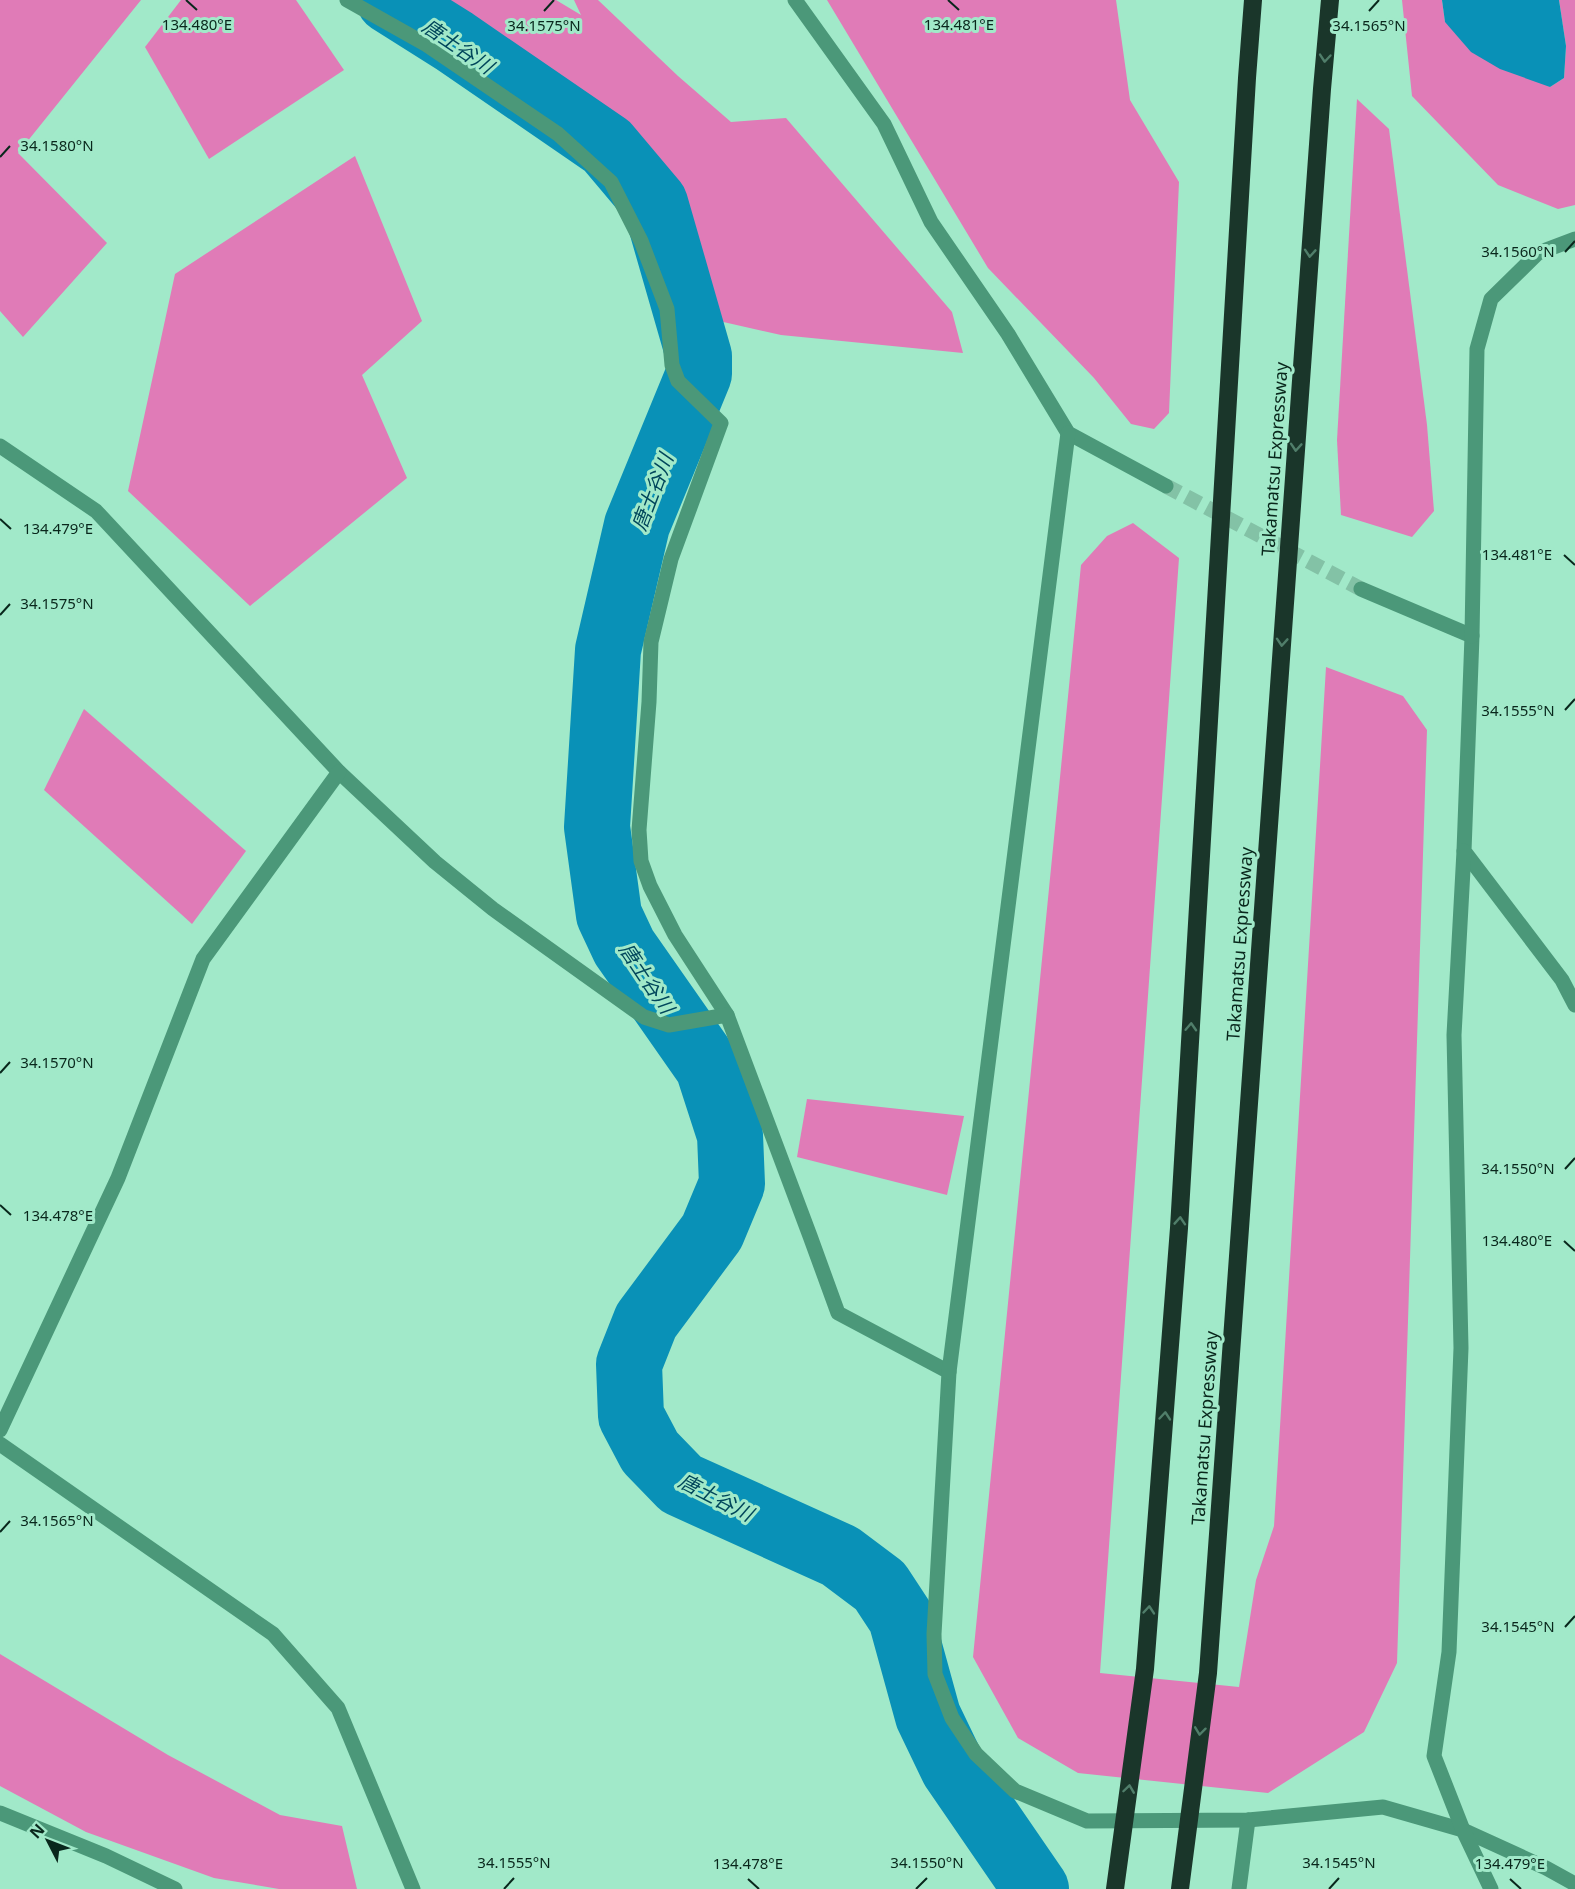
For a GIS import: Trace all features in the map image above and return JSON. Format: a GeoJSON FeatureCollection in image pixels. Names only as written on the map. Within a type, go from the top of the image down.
{"type":"FeatureCollection","features":[{"type":"Feature","properties":{"kind":"highway"},"geometry":{"type":"LineString","coordinates":[[1115,1889],[1145,1668],[1179,1228],[1253,0]]}},
{"type":"Feature","properties":{"kind":"highway","name":"Takamatsu Expressway"},"geometry":{"type":"LineString","coordinates":[[1180,1889],[1208,1673],[1330,0]]}},
{"type":"Feature","properties":{"kind":"street"},"geometry":{"type":"LineString","coordinates":[[347,0],[427,45],[558,134],[611,182],[641,241],[667,309],[672,365],[678,381],[720,423],[670,559],[651,642],[649,702],[639,830],[641,861],[650,886],[675,934],[727,1016],[837,1313],[950,1372]]}},
{"type":"Feature","properties":{"kind":"street"},"geometry":{"type":"LineString","coordinates":[[795,0],[884,124],[931,222],[1008,334],[1068,433],[1166,486]]}},
{"type":"Feature","properties":{"kind":"street"},"geometry":{"type":"LineString","coordinates":[[1491,1889],[1463,1830],[1434,1756],[1449,1652],[1461,1348],[1454,1035],[1472,636],[1477,349],[1491,299],[1538,253],[1575,239]]}},
{"type":"Feature","properties":{"kind":"street"},"geometry":{"type":"LineString","coordinates":[[1068,433],[950,1372],[934,1634],[935,1674],[952,1718],[976,1754],[1016,1791],[1087,1821],[1248,1820],[1383,1807],[1463,1830],[1546,1868],[1575,1884]]}},
{"type":"Feature","properties":{"kind":"street"},"geometry":{"type":"LineString","coordinates":[[0,446],[96,511],[339,772],[435,861],[493,909],[644,1017],[669,1025],[727,1016]]}},
{"type":"Feature","properties":{"kind":"street"},"geometry":{"type":"LineString","coordinates":[[1361,589],[1472,636]]}},
{"type":"Feature","properties":{"kind":"street"},"geometry":{"type":"LineString","coordinates":[[0,1430],[118,1178],[203,959],[339,772]]}},
{"type":"Feature","properties":{"kind":"street"},"geometry":{"type":"LineString","coordinates":[[1464,851],[1562,980],[1575,1005]]}},
{"type":"Feature","properties":{"kind":"street"},"geometry":{"type":"LineString","coordinates":[[0,1444],[273,1634],[338,1708],[413,1889]]}},
{"type":"Feature","properties":{"kind":"street"},"geometry":{"type":"LineString","coordinates":[[0,1813],[106,1856],[175,1889]]}},
{"type":"Feature","properties":{"kind":"street"},"geometry":{"type":"LineString","coordinates":[[1239,1889],[1248,1820]]}},
{"type":"Feature","properties":{"kind":"shaded area"},"geometry":{"type":"Polygon","coordinates":[[[0,0],[141,0],[18,153],[107,243],[23,337],[0,311],[0,0]]]}},
{"type":"Feature","properties":{"kind":"shaded area"},"geometry":{"type":"Polygon","coordinates":[[[181,0],[296,0],[344,70],[209,159],[145,47],[181,0]]]}},
{"type":"Feature","properties":{"kind":"shaded area"},"geometry":{"type":"Polygon","coordinates":[[[362,0],[556,0],[581,15],[574,0],[598,0],[678,76],[731,122],[786,118],[952,312],[963,353],[781,335],[719,321],[638,211],[614,151],[613,137],[528,76],[447,28],[364,3],[362,0]]]}},
{"type":"Feature","properties":{"kind":"shaded area"},"geometry":{"type":"Polygon","coordinates":[[[827,0],[1116,0],[1130,100],[1179,182],[1169,413],[1154,429],[1131,424],[1094,378],[988,268],[827,0]]]}},
{"type":"Feature","properties":{"kind":"shaded area"},"geometry":{"type":"Polygon","coordinates":[[[1402,0],[1442,0],[1445,22],[1550,87],[1564,78],[1566,46],[1559,0],[1575,0],[1575,205],[1558,209],[1498,185],[1412,96],[1402,0]]]}},
{"type":"Feature","properties":{"kind":"shaded area"},"geometry":{"type":"Polygon","coordinates":[[[1357,99],[1389,129],[1427,425],[1434,511],[1412,537],[1341,515],[1337,440],[1357,99]]]}},
{"type":"Feature","properties":{"kind":"shaded area"},"geometry":{"type":"Polygon","coordinates":[[[355,156],[422,321],[362,375],[407,478],[250,606],[128,491],[175,274],[355,156]]]}},
{"type":"Feature","properties":{"kind":"shaded area"},"geometry":{"type":"Polygon","coordinates":[[[1133,523],[1179,558],[1100,1673],[1239,1687],[1256,1580],[1274,1526],[1326,667],[1403,696],[1427,730],[1397,1663],[1364,1732],[1268,1793],[1078,1773],[1018,1738],[973,1657],[1081,565],[1107,536],[1133,523]]]}},
{"type":"Feature","properties":{"kind":"shaded area"},"geometry":{"type":"Polygon","coordinates":[[[84,709],[246,851],[192,924],[44,790],[84,709]]]}},
{"type":"Feature","properties":{"kind":"shaded area"},"geometry":{"type":"Polygon","coordinates":[[[807,1099],[964,1116],[947,1195],[797,1157],[807,1099]]]}},
{"type":"Feature","properties":{"kind":"shaded area"},"geometry":{"type":"Polygon","coordinates":[[[0,1654],[168,1755],[280,1815],[342,1826],[357,1889],[279,1889],[214,1878],[86,1832],[0,1786],[0,1654]]]}},
{"type":"Feature","properties":{"kind":"water"},"geometry":{"type":"Polygon","coordinates":[[[1442,0],[1559,0],[1566,46],[1564,78],[1550,87],[1500,69],[1471,52],[1445,22],[1442,0]]]}},
{"type":"Feature","properties":{"kind":"waterway","name":"唐土谷川"},"geometry":{"type":"LineString","coordinates":[[389,0],[454,41],[607,146],[655,203],[699,356],[699,374],[637,525],[608,650],[597,827],[609,915],[624,947],[708,1067],[730,1135],[732,1184],[712,1232],[646,1321],[629,1364],[631,1416],[650,1452],[681,1484],[840,1556],[880,1586],[901,1618],[928,1716],[953,1768],[1036,1889]]}},
{"type":"Feature","properties":{"kind":"tunnel"},"geometry":{"type":"LineString","coordinates":[[1166,486],[1361,589]]}}]}
